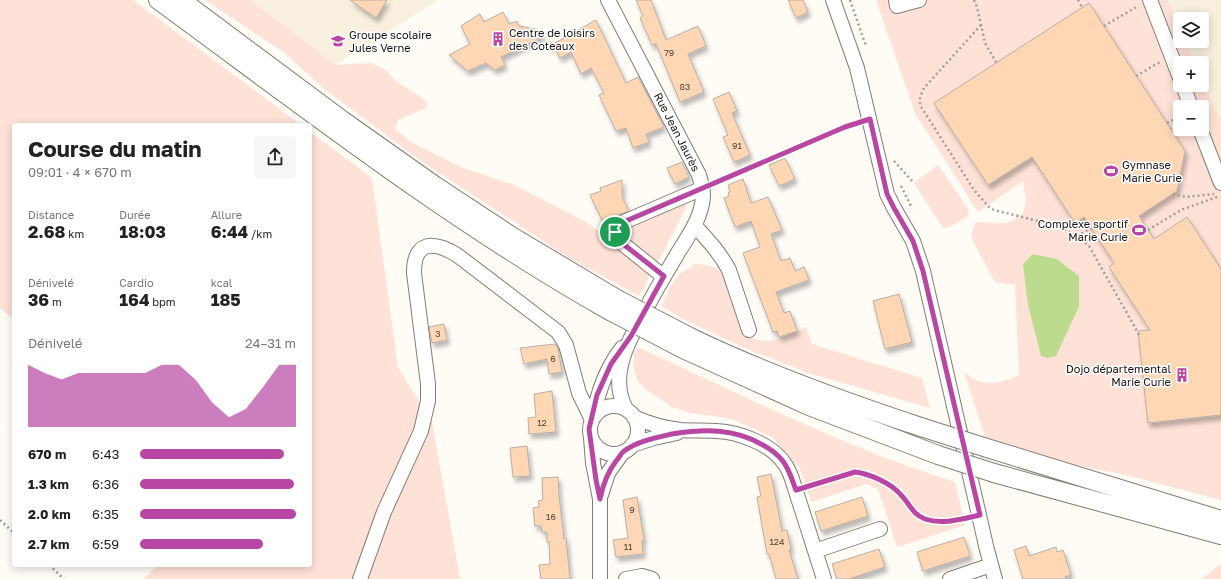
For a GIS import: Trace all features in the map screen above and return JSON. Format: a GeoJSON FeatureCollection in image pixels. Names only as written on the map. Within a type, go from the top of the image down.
{"type":"FeatureCollection","features":[{"type":"Feature","properties":{"kind":"main road"},"geometry":{"type":"LineString","coordinates":[[158,0],[405,182],[492,240],[613,305],[809,406],[938,455],[994,473],[1221,535]]}},
{"type":"Feature","properties":{"kind":"main road"},"geometry":{"type":"LineString","coordinates":[[181,0],[347,123],[449,195],[613,305]]}},
{"type":"Feature","properties":{"kind":"main road"},"geometry":{"type":"LineString","coordinates":[[687,343],[717,350],[795,382],[924,428],[1221,520]]}},
{"type":"Feature","properties":{"kind":"street","name":"Rue Jean Jaurès"},"geometry":{"type":"LineString","coordinates":[[608,0],[699,175],[703,188],[701,209],[695,226],[664,276],[631,336]]}},
{"type":"Feature","properties":{"kind":"street"},"geometry":{"type":"LineString","coordinates":[[833,0],[857,68],[887,194],[913,241],[923,271],[995,579]]}},
{"type":"Feature","properties":{"kind":"street"},"geometry":{"type":"LineString","coordinates":[[896,0],[898,6],[919,0]]}},
{"type":"Feature","properties":{"kind":"street"},"geometry":{"type":"LineString","coordinates":[[1146,2],[1173,60]]}},
{"type":"Feature","properties":{"kind":"street"},"geometry":{"type":"LineString","coordinates":[[1203,136],[1221,183]]}},
{"type":"Feature","properties":{"kind":"street"},"geometry":{"type":"LineString","coordinates":[[664,276],[618,240],[615,232],[619,224],[703,188]]}},
{"type":"Feature","properties":{"kind":"street"},"geometry":{"type":"LineString","coordinates":[[695,226],[719,254],[729,270],[749,330]]}},
{"type":"Feature","properties":{"kind":"street"},"geometry":{"type":"LineString","coordinates":[[360,579],[384,512],[418,440],[427,410],[428,384],[414,273],[414,260],[421,249],[429,246],[439,246],[457,255],[558,332],[566,345],[579,393],[592,418]]}},
{"type":"Feature","properties":{"kind":"street"},"geometry":{"type":"LineString","coordinates":[[600,499],[608,473],[636,437],[638,431],[630,413],[622,402],[620,392],[620,375],[623,356],[631,336]]}},
{"type":"Feature","properties":{"kind":"street"},"geometry":{"type":"LineString","coordinates":[[600,579],[600,499],[589,429],[597,395],[605,377],[615,358],[631,336]]}},
{"type":"Feature","properties":{"kind":"street"},"geometry":{"type":"LineString","coordinates":[[592,418],[601,409],[609,406],[618,406],[658,426],[690,431]]}},
{"type":"Feature","properties":{"kind":"street"},"geometry":{"type":"LineString","coordinates":[[591,438],[596,446],[611,454],[654,438],[690,431],[717,430],[734,433],[751,439],[775,453],[785,463],[796,490],[824,579]]}},
{"type":"Feature","properties":{"kind":"street"},"geometry":{"type":"LineString","coordinates":[[815,551],[880,529]]}},
{"type":"Feature","properties":{"kind":"street"},"geometry":{"type":"LineString","coordinates":[[950,579],[991,565]]}},
{"type":"Feature","properties":{"kind":"street"},"geometry":{"type":"LineString","coordinates":[[626,579],[642,576],[652,579]]}},
{"type":"Feature","properties":{"kind":"path"},"geometry":{"type":"LineString","coordinates":[[974,0],[985,43],[996,62]]}},
{"type":"Feature","properties":{"kind":"path"},"geometry":{"type":"LineString","coordinates":[[1078,0],[1082,7]]}},
{"type":"Feature","properties":{"kind":"path"},"geometry":{"type":"LineString","coordinates":[[1104,26],[1146,2]]}},
{"type":"Feature","properties":{"kind":"path"},"geometry":{"type":"LineString","coordinates":[[981,25],[924,88],[920,97],[920,105],[974,190],[989,207],[994,210],[1058,226],[1077,236],[1089,246],[1139,335]]}},
{"type":"Feature","properties":{"kind":"path"},"geometry":{"type":"LineString","coordinates":[[1136,76],[1171,55]]}},
{"type":"Feature","properties":{"kind":"path"},"geometry":{"type":"LineString","coordinates":[[703,188],[845,127],[870,119]]}},
{"type":"Feature","properties":{"kind":"path"},"geometry":{"type":"LineString","coordinates":[[1167,124],[1173,121]]}},
{"type":"Feature","properties":{"kind":"path"},"geometry":{"type":"LineString","coordinates":[[893,159],[894,165]]}},
{"type":"Feature","properties":{"kind":"path"},"geometry":{"type":"LineString","coordinates":[[900,184],[913,210]]}},
{"type":"Feature","properties":{"kind":"path"},"geometry":{"type":"LineString","coordinates":[[1173,194],[1186,198],[1221,194]]}},
{"type":"Feature","properties":{"kind":"path"},"geometry":{"type":"LineString","coordinates":[[1148,230],[1181,210],[1221,194]]}},
{"type":"Feature","properties":{"kind":"path"},"geometry":{"type":"LineString","coordinates":[[1077,236],[1091,228]]}},
{"type":"Feature","properties":{"kind":"path"},"geometry":{"type":"LineString","coordinates":[[796,490],[855,472],[863,473],[892,486],[916,515],[926,519],[943,522],[980,515]]}},
{"type":"Feature","properties":{"kind":"path"},"geometry":{"type":"LineString","coordinates":[[0,520],[12,531]]}},
{"type":"Feature","properties":{"kind":"path"},"geometry":{"type":"LineString","coordinates":[[52,567],[64,579]]}},
{"type":"Feature","properties":{"kind":"shaded area"},"geometry":{"type":"Polygon","coordinates":[[[0,0],[133,0],[298,123],[12,123],[12,318],[0,308],[0,0]]]}},
{"type":"Feature","properties":{"kind":"shaded area"},"geometry":{"type":"Polygon","coordinates":[[[205,0],[249,0],[335,65],[372,63],[385,70],[396,81],[421,97],[427,103],[426,108],[398,120],[395,129],[411,142],[461,167],[514,185],[586,222],[614,242],[648,270],[648,281],[639,296],[568,257],[424,163],[323,88],[286,54],[205,0]]]}},
{"type":"Feature","properties":{"kind":"shaded area","name":"Groupe scolaire Jules Verne"},"geometry":{"type":"Polygon","coordinates":[[[249,0],[438,0],[335,65],[249,0]]]}},
{"type":"Feature","properties":{"kind":"shaded area","name":"Complexe sportif Marie Curie"},"geometry":{"type":"Polygon","coordinates":[[[876,0],[1168,0],[1173,12],[1173,48],[1189,48],[1193,56],[1173,56],[1173,92],[1208,92],[1221,121],[1221,500],[1126,475],[1071,464],[985,437],[964,372],[976,380],[988,383],[1004,381],[1019,375],[1015,285],[995,282],[975,245],[971,234],[976,222],[1005,223],[1023,214],[1026,200],[1023,181],[978,212],[915,113],[876,0]],[[1034,254],[1023,264],[1056,356],[1079,307],[1079,276],[1057,259],[1034,254]]]}},
{"type":"Feature","properties":{"kind":"shaded area"},"geometry":{"type":"Polygon","coordinates":[[[1168,0],[1221,0],[1221,121],[1208,92],[1209,56],[1193,56],[1189,48],[1209,48],[1209,12],[1173,12],[1168,0]]]}},
{"type":"Feature","properties":{"kind":"shaded area"},"geometry":{"type":"Polygon","coordinates":[[[312,133],[372,178],[398,368],[432,422],[460,579],[144,579],[155,567],[312,567],[312,133]]]}},
{"type":"Feature","properties":{"kind":"shaded area"},"geometry":{"type":"Polygon","coordinates":[[[938,165],[969,210],[968,216],[948,228],[943,228],[914,183],[938,165]]]}},
{"type":"Feature","properties":{"kind":"shaded area"},"geometry":{"type":"Polygon","coordinates":[[[684,203],[686,208],[659,260],[656,262],[623,236],[626,228],[684,203]]]}},
{"type":"Feature","properties":{"kind":"shaded area"},"geometry":{"type":"Polygon","coordinates":[[[1033,254],[1057,259],[1079,276],[1079,307],[1056,356],[1047,358],[1041,356],[1028,305],[1023,264],[1033,254]]]}},
{"type":"Feature","properties":{"kind":"shaded area"},"geometry":{"type":"Polygon","coordinates":[[[693,264],[712,267],[722,273],[728,287],[735,313],[743,329],[749,335],[756,339],[769,341],[786,336],[806,327],[812,344],[922,378],[930,408],[808,373],[738,345],[683,319],[662,306],[673,282],[686,269],[693,267],[693,264]]]}},
{"type":"Feature","properties":{"kind":"shaded area"},"geometry":{"type":"Polygon","coordinates":[[[637,348],[640,348],[757,403],[835,437],[914,468],[955,482],[965,525],[897,547],[878,489],[866,484],[811,502],[800,468],[772,437],[732,419],[691,413],[672,407],[648,391],[637,380],[633,364],[634,353],[637,348]]]}},
{"type":"Feature","properties":{"kind":"shaded area"},"geometry":{"type":"Polygon","coordinates":[[[1221,564],[1221,579],[1201,579],[1221,564]]]}},
{"type":"Feature","properties":{"kind":"building"},"geometry":{"type":"Polygon","coordinates":[[[350,0],[387,0],[376,18],[350,0]]]}},
{"type":"Feature","properties":{"kind":"building"},"geometry":{"type":"Polygon","coordinates":[[[636,0],[651,0],[666,40],[698,26],[706,46],[688,54],[704,92],[680,102],[656,44],[652,45],[640,18],[643,16],[636,0]]]}},
{"type":"Feature","properties":{"kind":"building"},"geometry":{"type":"Polygon","coordinates":[[[788,0],[803,0],[808,12],[796,18],[788,0]]]}},
{"type":"Feature","properties":{"kind":"building","name":"Gymnase Marie Curie"},"geometry":{"type":"Polygon","coordinates":[[[1089,3],[1173,132],[1173,136],[1175,136],[1185,151],[1177,191],[1139,216],[1154,239],[1187,217],[1221,269],[1221,415],[1148,423],[1138,331],[1150,330],[1109,267],[1114,263],[1084,217],[1075,223],[1032,157],[988,185],[934,103],[1089,3]]]}},
{"type":"Feature","properties":{"kind":"building","name":"Centre de loisirs des Coteaux"},"geometry":{"type":"Polygon","coordinates":[[[503,12],[509,24],[517,21],[519,26],[535,29],[544,36],[501,57],[505,65],[495,70],[486,63],[468,71],[449,55],[470,44],[461,26],[480,14],[484,22],[503,12]]]}},
{"type":"Feature","properties":{"kind":"building"},"geometry":{"type":"Polygon","coordinates":[[[596,20],[626,83],[638,77],[664,127],[646,134],[649,142],[633,148],[626,128],[616,131],[599,95],[604,93],[591,68],[581,74],[571,52],[560,58],[553,44],[596,20]]]}},
{"type":"Feature","properties":{"kind":"building"},"geometry":{"type":"Polygon","coordinates":[[[729,92],[737,111],[732,113],[750,155],[734,162],[723,137],[728,135],[713,99],[729,92]]]}},
{"type":"Feature","properties":{"kind":"building"},"geometry":{"type":"Polygon","coordinates":[[[785,158],[795,179],[779,186],[769,165],[785,158]]]}},
{"type":"Feature","properties":{"kind":"building"},"geometry":{"type":"Polygon","coordinates":[[[682,162],[689,177],[675,184],[667,168],[682,162]]]}},
{"type":"Feature","properties":{"kind":"building"},"geometry":{"type":"Polygon","coordinates":[[[743,179],[751,203],[768,197],[782,230],[771,234],[781,261],[790,258],[795,271],[804,267],[809,280],[776,292],[784,313],[790,311],[797,331],[779,337],[777,331],[773,332],[743,253],[760,247],[751,221],[735,227],[724,198],[729,196],[728,193],[730,192],[728,185],[743,179]]]}},
{"type":"Feature","properties":{"kind":"building"},"geometry":{"type":"Polygon","coordinates":[[[622,180],[622,197],[629,211],[616,216],[604,224],[590,195],[601,191],[600,188],[622,180]]]}},
{"type":"Feature","properties":{"kind":"building"},"geometry":{"type":"Polygon","coordinates":[[[899,294],[912,342],[885,349],[873,301],[899,294]]]}},
{"type":"Feature","properties":{"kind":"building"},"geometry":{"type":"Polygon","coordinates":[[[444,324],[447,340],[432,343],[429,327],[444,324]]]}},
{"type":"Feature","properties":{"kind":"building"},"geometry":{"type":"Polygon","coordinates":[[[555,344],[558,348],[562,372],[549,374],[547,359],[524,364],[520,348],[555,344]]]}},
{"type":"Feature","properties":{"kind":"building"},"geometry":{"type":"Polygon","coordinates":[[[552,391],[556,432],[529,434],[528,418],[536,417],[534,394],[552,391]]]}},
{"type":"Feature","properties":{"kind":"building"},"geometry":{"type":"Polygon","coordinates":[[[527,446],[530,476],[513,477],[510,448],[527,446]]]}},
{"type":"Feature","properties":{"kind":"building"},"geometry":{"type":"Polygon","coordinates":[[[771,474],[782,531],[787,530],[791,549],[789,550],[798,579],[776,579],[769,554],[767,554],[757,497],[761,496],[757,477],[771,474]]]}},
{"type":"Feature","properties":{"kind":"building"},"geometry":{"type":"Polygon","coordinates":[[[558,477],[564,539],[566,538],[570,579],[541,579],[539,565],[550,564],[549,542],[547,542],[547,532],[542,532],[541,526],[535,526],[533,508],[539,507],[538,501],[543,500],[542,478],[558,477]]]}},
{"type":"Feature","properties":{"kind":"building"},"geometry":{"type":"Polygon","coordinates":[[[637,497],[644,540],[642,541],[643,554],[616,557],[613,540],[628,538],[623,500],[637,497]]]}},
{"type":"Feature","properties":{"kind":"building"},"geometry":{"type":"Polygon","coordinates":[[[862,497],[868,516],[821,531],[815,512],[862,497]]]}},
{"type":"Feature","properties":{"kind":"building"},"geometry":{"type":"Polygon","coordinates":[[[964,537],[970,556],[923,571],[917,552],[964,537]]]}},
{"type":"Feature","properties":{"kind":"building"},"geometry":{"type":"Polygon","coordinates":[[[1026,546],[1029,556],[1056,547],[1057,552],[1063,550],[1071,575],[1065,577],[1066,579],[1023,579],[1014,550],[1026,546]]]}},
{"type":"Feature","properties":{"kind":"building"},"geometry":{"type":"Polygon","coordinates":[[[879,549],[885,567],[849,579],[837,579],[832,564],[879,549]]]}},
{"type":"Feature","properties":{"kind":"place","name":"Centre de loisirs des Coteaux"},"geometry":{"type":"Point","coordinates":[498,39]}},
{"type":"Feature","properties":{"kind":"place","name":"Groupe scolaire Jules Verne"},"geometry":{"type":"Point","coordinates":[338,41]}},
{"type":"Feature","properties":{"kind":"place","name":"Gymnase Marie Curie"},"geometry":{"type":"Point","coordinates":[1111,171]}},
{"type":"Feature","properties":{"kind":"place","name":"Complexe sportif Marie Curie"},"geometry":{"type":"Point","coordinates":[1139,230]}},
{"type":"Feature","properties":{"kind":"place","name":"Dojo départemental Marie Curie"},"geometry":{"type":"Point","coordinates":[1182,375]}},
{"type":"Feature","properties":{"kind":"route"},"geometry":{"type":"LineString","coordinates":[[870,119],[887,194],[890,202],[913,241],[923,271],[980,515],[943,522],[926,519],[916,515],[892,486],[863,473],[855,472],[796,490],[785,463],[775,453],[751,439],[734,433],[717,430],[690,431],[654,438],[632,445],[623,452],[608,473],[600,499],[589,429],[597,395],[611,364],[631,336],[664,276],[618,240],[615,232],[619,224],[845,127],[870,119]]}}]}
